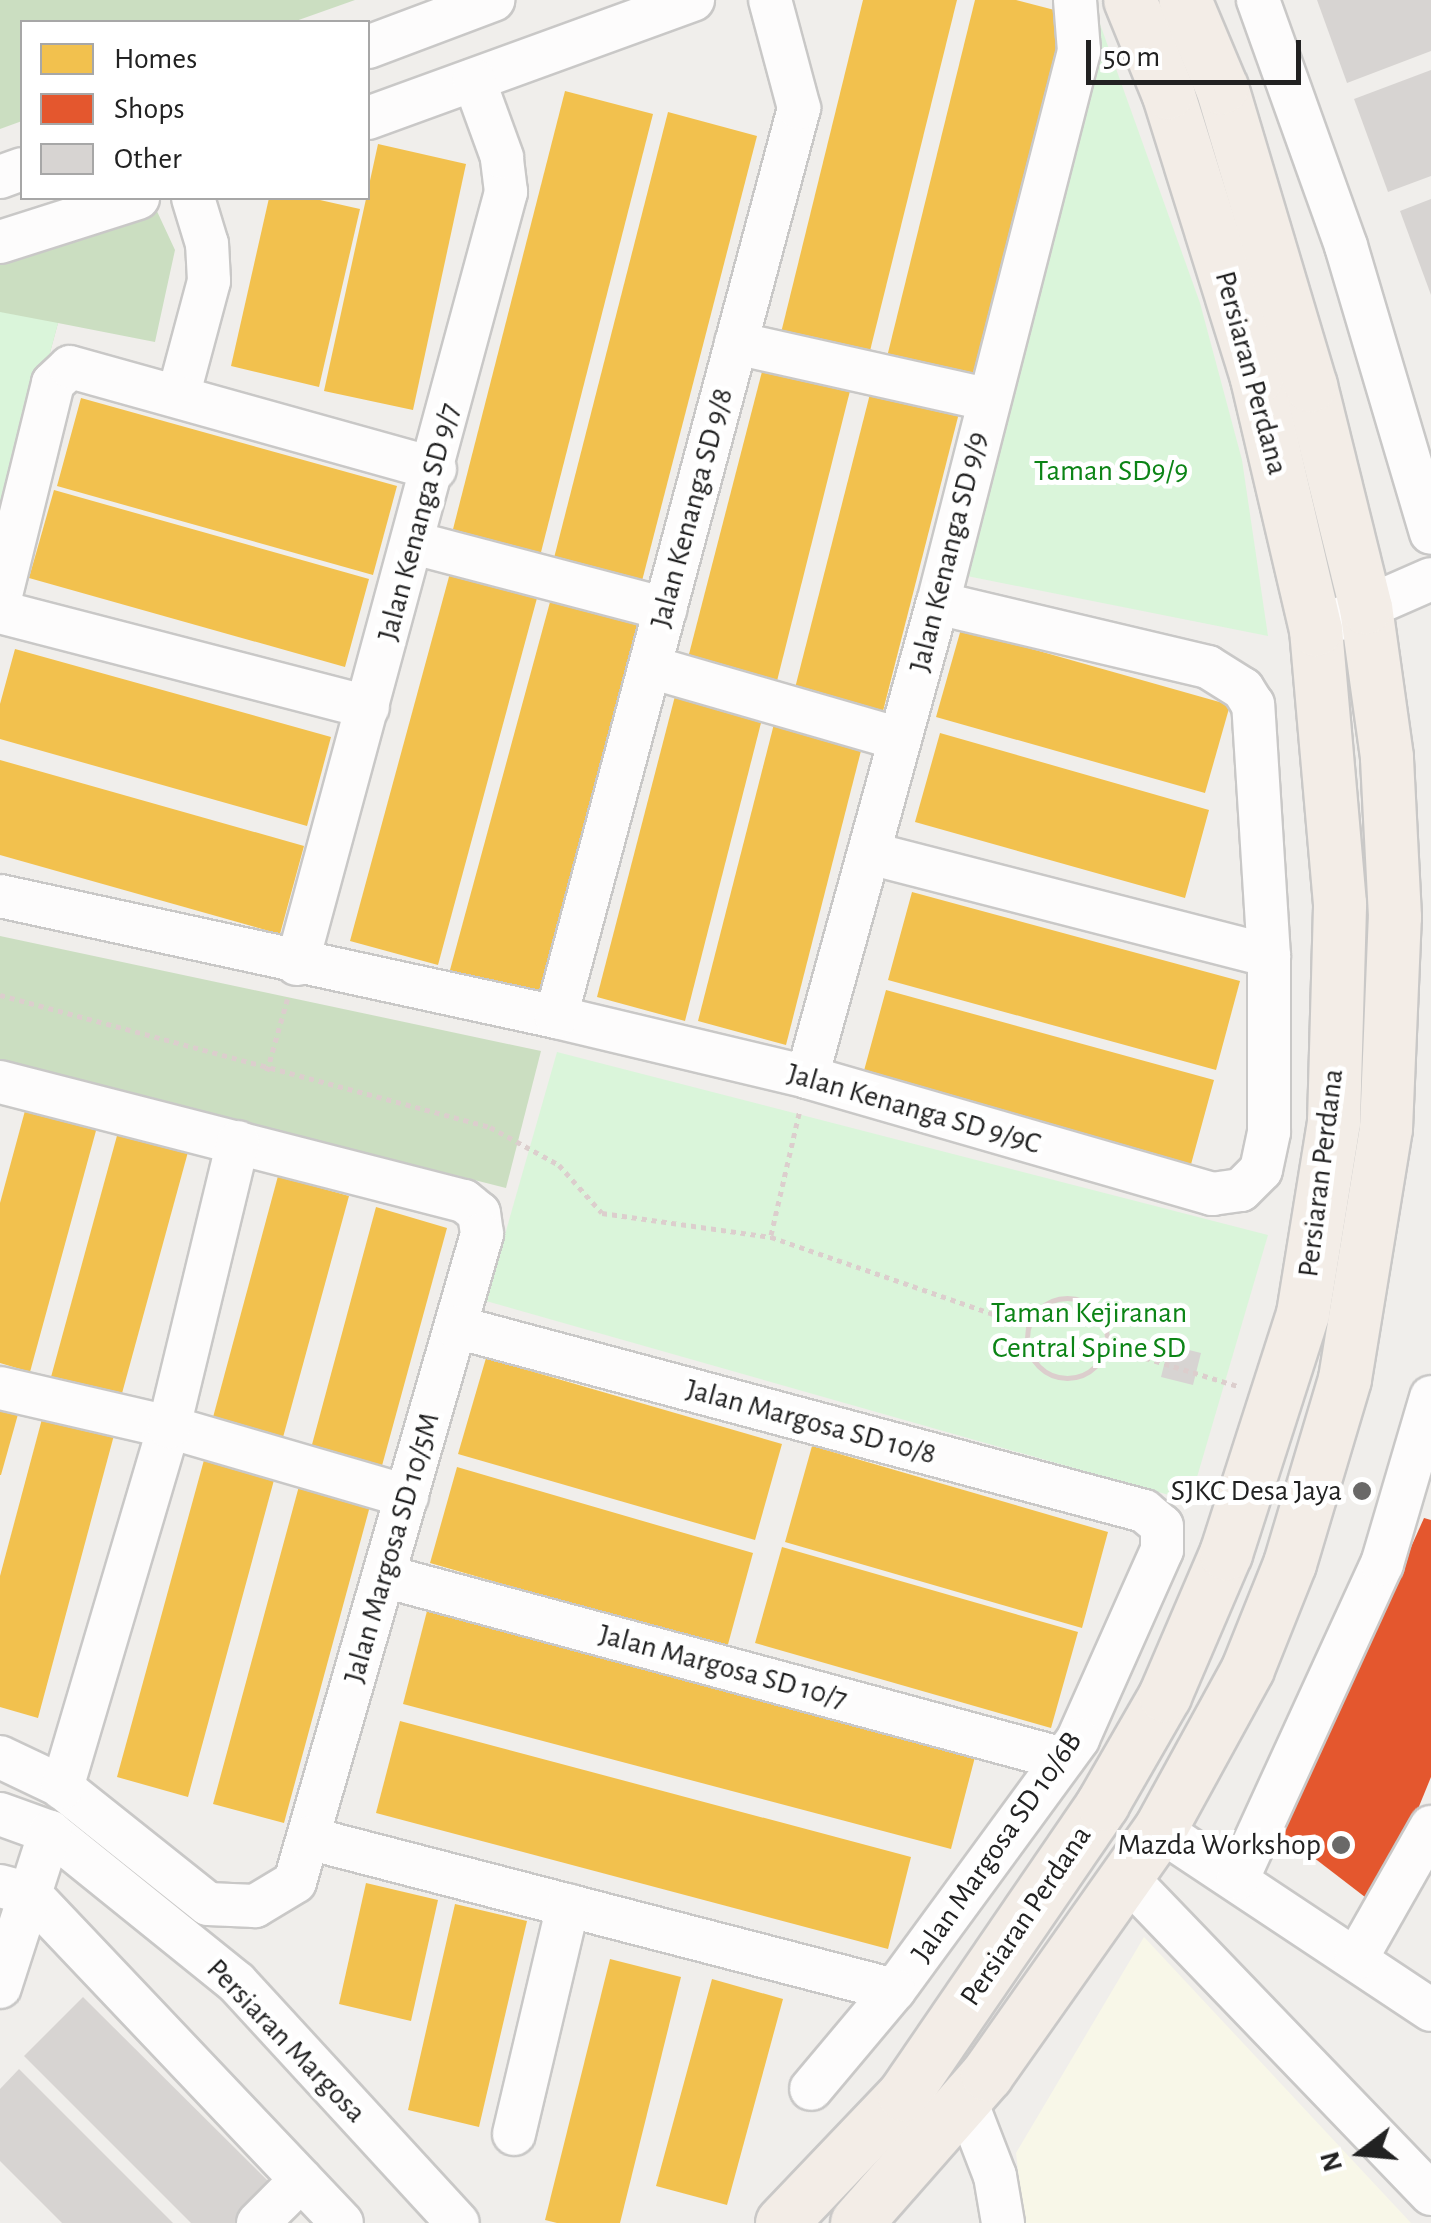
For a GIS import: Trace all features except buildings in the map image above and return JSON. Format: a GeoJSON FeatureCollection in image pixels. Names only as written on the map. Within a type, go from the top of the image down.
{"type":"FeatureCollection","features":[{"type":"Feature","properties":{"kind":"main road","name":"Persiaran Perdana"},"geometry":{"type":"LineString","coordinates":[[782,2223],[904,2095],[1103,1804],[1165,1696],[1226,1554],[1303,1314],[1334,1122],[1340,904],[1316,630],[1257,378],[1168,93],[1130,0]]}},
{"type":"Feature","properties":{"kind":"main road","name":"Persiaran Perdana"},"geometry":{"type":"LineString","coordinates":[[857,2223],[966,2101],[1160,1830],[1248,1669],[1290,1564],[1353,1347],[1386,1129],[1395,918],[1388,757],[1366,608],[1311,386],[1222,88],[1184,0]]}},
{"type":"Feature","properties":{"kind":"main road"},"geometry":{"type":"LineString","coordinates":[[1334,1122],[1386,1129]]}},
{"type":"Feature","properties":{"kind":"street"},"geometry":{"type":"LineString","coordinates":[[370,46],[493,0]]}},
{"type":"Feature","properties":{"kind":"street"},"geometry":{"type":"LineString","coordinates":[[370,117],[693,0]]}},
{"type":"Feature","properties":{"kind":"street","name":"Jalan Kenanga SD 9/8"},"geometry":{"type":"LineString","coordinates":[[556,1016],[799,108],[795,74],[770,0]]}},
{"type":"Feature","properties":{"kind":"street"},"geometry":{"type":"LineString","coordinates":[[1258,0],[1346,246],[1431,533]]}},
{"type":"Feature","properties":{"kind":"street","name":"Jalan Kenanga SD 9/9"},"geometry":{"type":"LineString","coordinates":[[807,1077],[938,603],[1079,13]]}},
{"type":"Feature","properties":{"kind":"street","name":"Jalan Kenanga SD 9/7"},"geometry":{"type":"LineString","coordinates":[[297,964],[435,469],[506,192],[502,158],[474,80]]}},
{"type":"Feature","properties":{"kind":"street"},"geometry":{"type":"LineString","coordinates":[[0,242],[132,200]]}},
{"type":"Feature","properties":{"kind":"street"},"geometry":{"type":"LineString","coordinates":[[179,393],[209,281],[208,244],[194,200]]}},
{"type":"Feature","properties":{"kind":"street"},"geometry":{"type":"LineString","coordinates":[[736,343],[987,399]]}},
{"type":"Feature","properties":{"kind":"street"},"geometry":{"type":"LineString","coordinates":[[0,600],[56,376],[78,368],[179,393],[435,469]]}},
{"type":"Feature","properties":{"kind":"street"},"geometry":{"type":"LineString","coordinates":[[414,543],[665,609]]}},
{"type":"Feature","properties":{"kind":"street"},"geometry":{"type":"LineString","coordinates":[[1316,630],[1431,579]]}},
{"type":"Feature","properties":{"kind":"street"},"geometry":{"type":"LineString","coordinates":[[869,853],[1269,956],[1258,723],[1244,689],[1208,667],[938,603]]}},
{"type":"Feature","properties":{"kind":"street"},"geometry":{"type":"LineString","coordinates":[[0,612],[368,706]]}},
{"type":"Feature","properties":{"kind":"street"},"geometry":{"type":"LineString","coordinates":[[650,667],[900,739]]}},
{"type":"Feature","properties":{"kind":"street","name":"Jalan Kenanga SD 9/9C"},"geometry":{"type":"LineString","coordinates":[[0,896],[297,964],[556,1016],[807,1077],[1212,1194],[1240,1190],[1262,1170],[1269,1132],[1269,956]]}},
{"type":"Feature","properties":{"kind":"street"},"geometry":{"type":"LineString","coordinates":[[0,1082],[238,1142],[169,1427],[62,1788],[0,1757]]}},
{"type":"Feature","properties":{"kind":"street","name":"Jalan Margosa SD 10/5M"},"geometry":{"type":"LineString","coordinates":[[62,1788],[208,1904],[255,1906],[295,1882],[482,1234],[479,1213],[464,1201],[238,1142]]}},
{"type":"Feature","properties":{"kind":"street","name":"Jalan Margosa SD 10/8"},"geometry":{"type":"LineString","coordinates":[[456,1327],[1144,1511],[1162,1526]]}},
{"type":"Feature","properties":{"kind":"street"},"geometry":{"type":"LineString","coordinates":[[0,1388],[169,1427],[407,1496]]}},
{"type":"Feature","properties":{"kind":"street"},"geometry":{"type":"LineString","coordinates":[[1238,1878],[1382,1564],[1416,1503],[1431,1397]]}},
{"type":"Feature","properties":{"kind":"street","name":"Jalan Margosa SD 10/6B"},"geometry":{"type":"LineString","coordinates":[[811,2089],[894,1990],[1063,1759],[1162,1550],[1162,1526]]}},
{"type":"Feature","properties":{"kind":"street","name":"Jalan Margosa SD 10/7"},"geometry":{"type":"LineString","coordinates":[[384,1576],[1063,1759]]}},
{"type":"Feature","properties":{"kind":"street","name":"Persiaran Margosa"},"geometry":{"type":"LineString","coordinates":[[0,1814],[50,1832],[237,1983],[458,2223]]}},
{"type":"Feature","properties":{"kind":"street"},"geometry":{"type":"LineString","coordinates":[[1356,1960],[1431,1827]]}},
{"type":"Feature","properties":{"kind":"street"},"geometry":{"type":"LineString","coordinates":[[1160,1830],[1238,1878],[1431,2010]]}},
{"type":"Feature","properties":{"kind":"street"},"geometry":{"type":"LineString","coordinates":[[0,1987],[15,1890],[50,1832]]}},
{"type":"Feature","properties":{"kind":"street"},"geometry":{"type":"LineString","coordinates":[[308,1838],[894,1990]]}},
{"type":"Feature","properties":{"kind":"street"},"geometry":{"type":"LineString","coordinates":[[1126,1877],[1431,2194]]}},
{"type":"Feature","properties":{"kind":"street"},"geometry":{"type":"LineString","coordinates":[[15,1890],[342,2223]]}},
{"type":"Feature","properties":{"kind":"street"},"geometry":{"type":"LineString","coordinates":[[514,2134],[568,1905]]}},
{"type":"Feature","properties":{"kind":"street"},"geometry":{"type":"LineString","coordinates":[[966,2101],[995,2176],[1003,2223]]}},
{"type":"Feature","properties":{"kind":"street"},"geometry":{"type":"LineString","coordinates":[[258,2223],[301,2180]]}},
{"type":"Feature","properties":{"kind":"path"},"geometry":{"type":"LineString","coordinates":[[0,995],[268,1071],[490,1126],[560,1164],[602,1212],[770,1236],[1028,1326]]}},
{"type":"Feature","properties":{"kind":"path"},"geometry":{"type":"LineString","coordinates":[[268,1071],[284,1014]]}},
{"type":"Feature","properties":{"kind":"path"},"geometry":{"type":"LineString","coordinates":[[770,1236],[807,1077]]}},
{"type":"Feature","properties":{"kind":"path"},"geometry":{"type":"LineString","coordinates":[[1072,1298],[1099,1314],[1107,1346],[1094,1368],[1057,1377],[1035,1363],[1028,1326],[1042,1306],[1072,1298]]}},
{"type":"Feature","properties":{"kind":"path"},"geometry":{"type":"LineString","coordinates":[[1107,1346],[1276,1398]]}},
{"type":"Feature","properties":{"kind":"shaded area"},"geometry":{"type":"Polygon","coordinates":[[[1144,1937],[1411,2223],[1024,2223],[1016,2153],[1144,1937]]]}},
{"type":"Feature","properties":{"kind":"green space"},"geometry":{"type":"Polygon","coordinates":[[[0,0],[355,0],[299,20],[20,20],[20,122],[0,129],[0,0]]]}},
{"type":"Feature","properties":{"kind":"green space","name":"Taman SD9/9"},"geometry":{"type":"Polygon","coordinates":[[[1095,10],[1200,303],[1242,460],[1268,636],[952,573],[1095,10]]]}},
{"type":"Feature","properties":{"kind":"green space"},"geometry":{"type":"Polygon","coordinates":[[[155,207],[175,250],[155,342],[58,323],[0,538],[0,255],[155,207]]]}},
{"type":"Feature","properties":{"kind":"green space"},"geometry":{"type":"Polygon","coordinates":[[[0,312],[58,323],[0,538],[0,312]]]}},
{"type":"Feature","properties":{"kind":"green space"},"geometry":{"type":"Polygon","coordinates":[[[0,936],[541,1051],[506,1188],[0,1060],[0,936]]]}},
{"type":"Feature","properties":{"kind":"green space","name":"Taman Kejiranan Central Spine SD"},"geometry":{"type":"Polygon","coordinates":[[[557,1052],[1268,1235],[1190,1501],[486,1301],[557,1052]]]}},
{"type":"Feature","properties":{"kind":"place","name":"SJKC Desa Jaya"},"geometry":{"type":"Point","coordinates":[1362,1491]}},
{"type":"Feature","properties":{"kind":"place","name":"Mazda Workshop"},"geometry":{"type":"Point","coordinates":[1341,1845]}}]}
